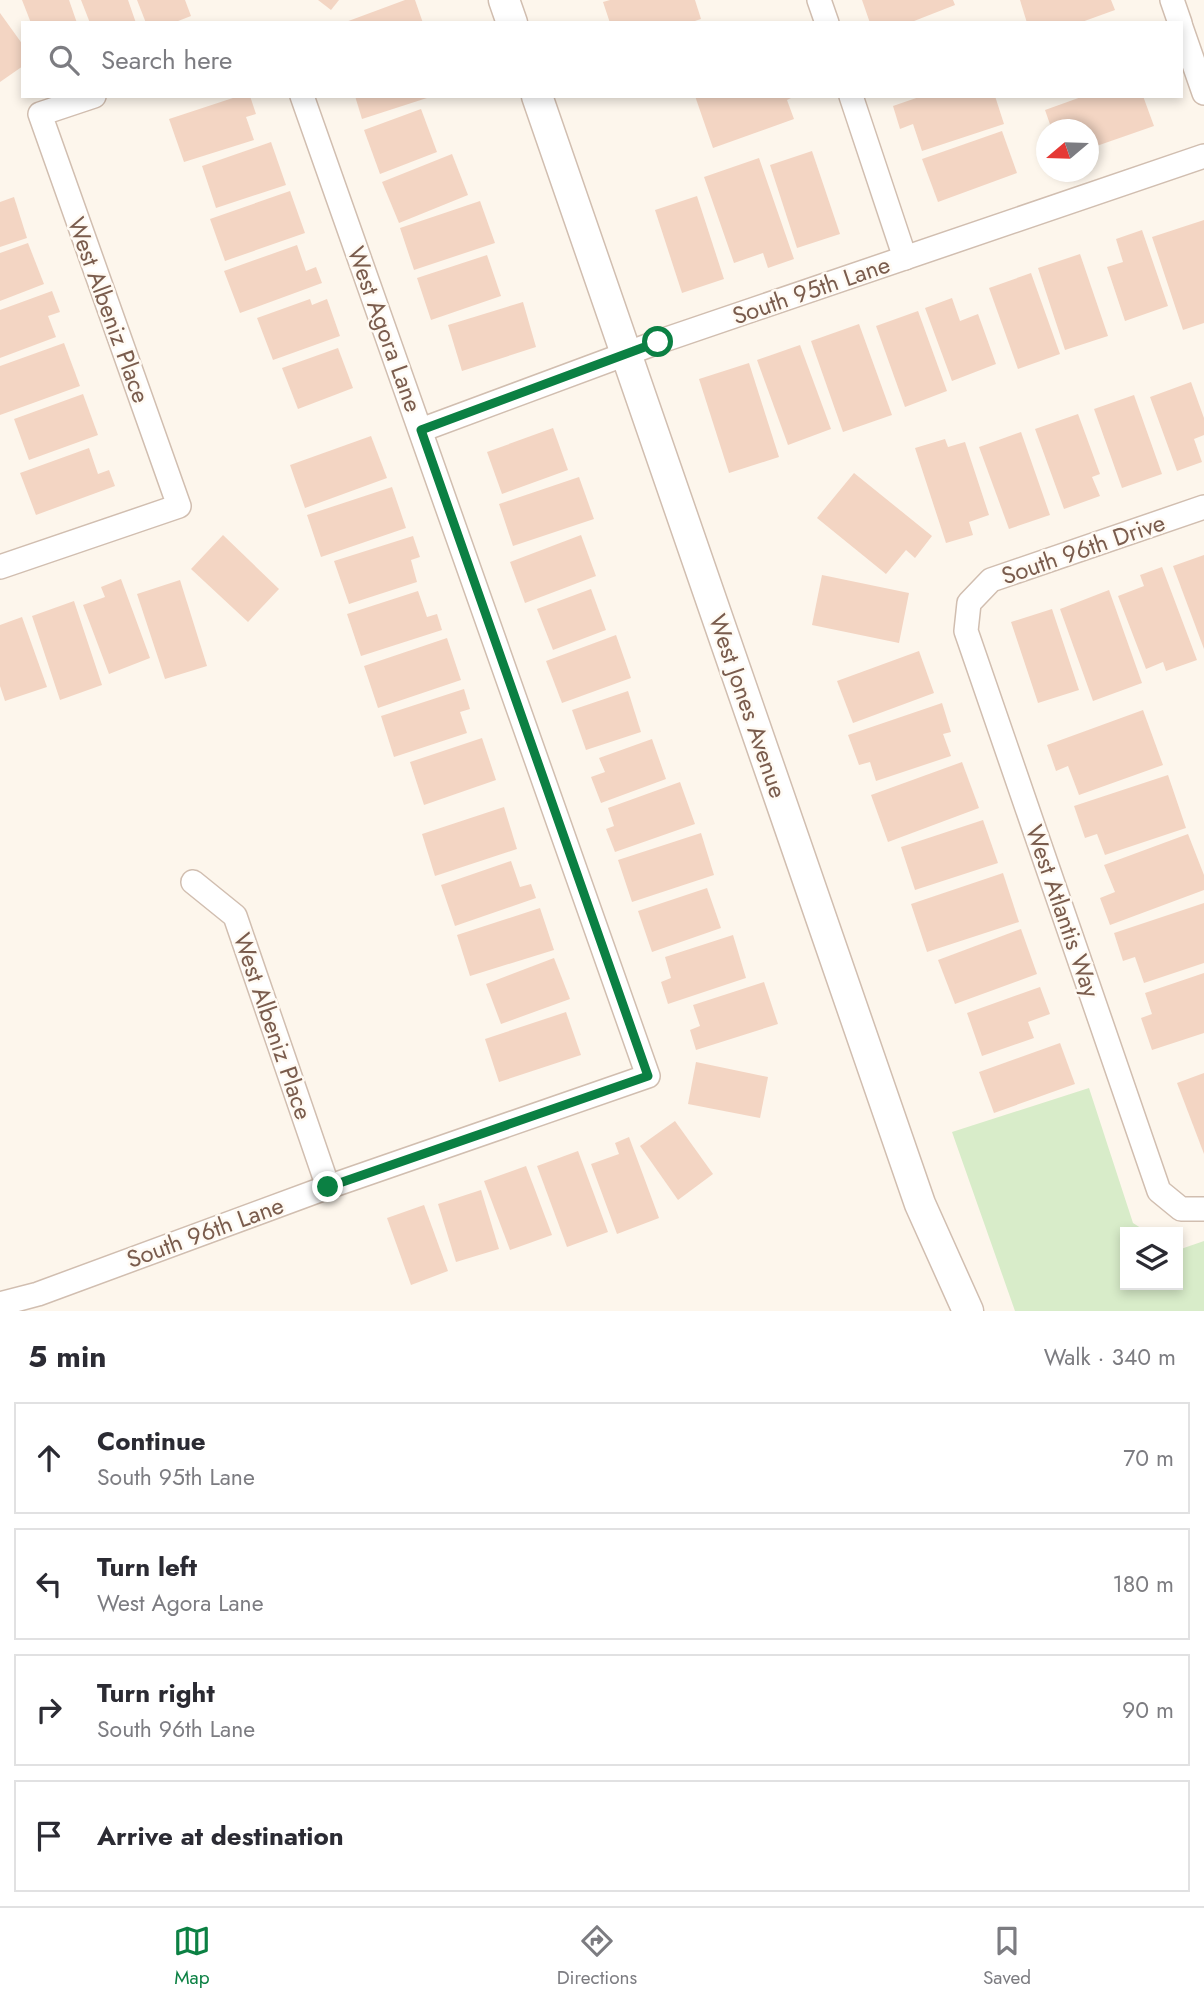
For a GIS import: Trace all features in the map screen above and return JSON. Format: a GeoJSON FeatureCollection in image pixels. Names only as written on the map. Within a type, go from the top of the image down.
{"type":"FeatureCollection","features":[{"type":"Feature","properties":{"kind":"street"},"geometry":{"type":"LineString","coordinates":[[504,0],[511,21]]}},
{"type":"Feature","properties":{"kind":"street"},"geometry":{"type":"LineString","coordinates":[[819,0],[826,21]]}},
{"type":"Feature","properties":{"kind":"street"},"geometry":{"type":"LineString","coordinates":[[1172,0],[1180,21]]}},
{"type":"Feature","properties":{"kind":"street"},"geometry":{"type":"LineString","coordinates":[[1183,31],[1204,93]]}},
{"type":"Feature","properties":{"kind":"street","name":"West Albeniz Place"},"geometry":{"type":"LineString","coordinates":[[0,567],[179,506],[40,114],[88,98]]}},
{"type":"Feature","properties":{"kind":"street","name":"West Agora Lane"},"geometry":{"type":"LineString","coordinates":[[303,98],[648,1076]]}},
{"type":"Feature","properties":{"kind":"street","name":"West Jones Avenue"},"geometry":{"type":"LineString","coordinates":[[538,98],[920,1204],[968,1311]]}},
{"type":"Feature","properties":{"kind":"street"},"geometry":{"type":"LineString","coordinates":[[852,98],[905,258]]}},
{"type":"Feature","properties":{"kind":"street","name":"South 95th Lane"},"geometry":{"type":"LineString","coordinates":[[421,430],[626,354],[1204,156]]}},
{"type":"Feature","properties":{"kind":"street","name":"South 96th Drive"},"geometry":{"type":"LineString","coordinates":[[969,603],[990,580],[1204,507]]}},
{"type":"Feature","properties":{"kind":"street","name":"West Atlantis Way"},"geometry":{"type":"LineString","coordinates":[[969,603],[966,631],[1159,1191],[1181,1209],[1204,1209]]}},
{"type":"Feature","properties":{"kind":"street","name":"West Albeniz Place"},"geometry":{"type":"LineString","coordinates":[[193,882],[235,916],[328,1187]]}},
{"type":"Feature","properties":{"kind":"street","name":"South 96th Lane"},"geometry":{"type":"LineString","coordinates":[[0,1304],[38,1294],[328,1187],[648,1076]]}},
{"type":"Feature","properties":{"kind":"green space"},"geometry":{"type":"Polygon","coordinates":[[[1089,1088],[1133,1223],[1139,1227],[1120,1227],[1120,1290],[1183,1290],[1183,1248],[1204,1241],[1204,1311],[1015,1311],[952,1132],[1089,1088]]]}},
{"type":"Feature","properties":{"kind":"building"},"geometry":{"type":"Polygon","coordinates":[[[22,0],[69,0],[76,21],[30,21],[22,0]]]}},
{"type":"Feature","properties":{"kind":"building"},"geometry":{"type":"Polygon","coordinates":[[[81,0],[128,0],[135,21],[89,21],[81,0]]]}},
{"type":"Feature","properties":{"kind":"building"},"geometry":{"type":"Polygon","coordinates":[[[137,0],[185,0],[191,16],[178,21],[145,21],[137,0]]]}},
{"type":"Feature","properties":{"kind":"building"},"geometry":{"type":"Polygon","coordinates":[[[318,0],[339,0],[331,10],[318,0]]]}},
{"type":"Feature","properties":{"kind":"building"},"geometry":{"type":"Polygon","coordinates":[[[405,0],[415,0],[422,21],[348,21],[405,0]]]}},
{"type":"Feature","properties":{"kind":"building"},"geometry":{"type":"Polygon","coordinates":[[[695,0],[701,19],[609,21],[603,2],[695,0]]]}},
{"type":"Feature","properties":{"kind":"building"},"geometry":{"type":"Polygon","coordinates":[[[862,0],[953,0],[955,5],[914,21],[869,21],[862,0]]]}},
{"type":"Feature","properties":{"kind":"building"},"geometry":{"type":"Polygon","coordinates":[[[1020,0],[1111,0],[1115,10],[1085,21],[1026,21],[1020,0]]]}},
{"type":"Feature","properties":{"kind":"building"},"geometry":{"type":"Polygon","coordinates":[[[0,13],[21,42],[21,67],[0,82],[0,13]]]}},
{"type":"Feature","properties":{"kind":"building"},"geometry":{"type":"Polygon","coordinates":[[[233,98],[251,98],[256,114],[246,117],[254,140],[184,162],[169,119],[233,98]]]}},
{"type":"Feature","properties":{"kind":"building"},"geometry":{"type":"Polygon","coordinates":[[[356,98],[427,98],[362,119],[356,98]]]}},
{"type":"Feature","properties":{"kind":"building"},"geometry":{"type":"Polygon","coordinates":[[[696,98],[791,98],[787,100],[794,119],[713,148],[696,98]]]}},
{"type":"Feature","properties":{"kind":"building"},"geometry":{"type":"Polygon","coordinates":[[[916,98],[996,98],[1004,124],[922,151],[913,124],[900,129],[893,106],[916,98]]]}},
{"type":"Feature","properties":{"kind":"building"},"geometry":{"type":"Polygon","coordinates":[[[1078,98],[1144,98],[1154,126],[1099,145],[1099,119],[1048,119],[1045,110],[1078,98]]]}},
{"type":"Feature","properties":{"kind":"building"},"geometry":{"type":"Polygon","coordinates":[[[421,109],[437,152],[380,174],[364,130],[421,109]]]}},
{"type":"Feature","properties":{"kind":"building"},"geometry":{"type":"Polygon","coordinates":[[[1002,131],[1017,173],[938,202],[922,159],[1002,131]]]}},
{"type":"Feature","properties":{"kind":"building"},"geometry":{"type":"Polygon","coordinates":[[[271,142],[286,185],[216,208],[202,166],[271,142]]]}},
{"type":"Feature","properties":{"kind":"building"},"geometry":{"type":"Polygon","coordinates":[[[812,151],[840,234],[797,248],[770,165],[812,151]]]}},
{"type":"Feature","properties":{"kind":"building"},"geometry":{"type":"Polygon","coordinates":[[[452,154],[468,195],[399,223],[382,182],[452,154]]]}},
{"type":"Feature","properties":{"kind":"building"},"geometry":{"type":"Polygon","coordinates":[[[759,158],[794,259],[768,268],[763,253],[734,263],[704,177],[759,158]]]}},
{"type":"Feature","properties":{"kind":"building"},"geometry":{"type":"Polygon","coordinates":[[[290,191],[305,233],[225,261],[210,219],[290,191]]]}},
{"type":"Feature","properties":{"kind":"building"},"geometry":{"type":"Polygon","coordinates":[[[697,196],[724,279],[682,293],[655,210],[697,196]]]}},
{"type":"Feature","properties":{"kind":"building"},"geometry":{"type":"Polygon","coordinates":[[[14,197],[27,238],[0,247],[0,202],[14,197]]]}},
{"type":"Feature","properties":{"kind":"building"},"geometry":{"type":"Polygon","coordinates":[[[480,201],[495,243],[414,270],[400,228],[480,201]]]}},
{"type":"Feature","properties":{"kind":"building"},"geometry":{"type":"Polygon","coordinates":[[[1204,220],[1204,323],[1183,330],[1152,237],[1204,220]]]}},
{"type":"Feature","properties":{"kind":"building"},"geometry":{"type":"Polygon","coordinates":[[[1142,230],[1168,306],[1125,321],[1107,267],[1123,262],[1116,239],[1142,230]]]}},
{"type":"Feature","properties":{"kind":"building"},"geometry":{"type":"Polygon","coordinates":[[[28,243],[44,284],[0,301],[0,253],[28,243]]]}},
{"type":"Feature","properties":{"kind":"building"},"geometry":{"type":"Polygon","coordinates":[[[297,245],[306,271],[316,267],[322,283],[240,313],[224,271],[297,245]]]}},
{"type":"Feature","properties":{"kind":"building"},"geometry":{"type":"Polygon","coordinates":[[[1080,254],[1108,336],[1065,350],[1038,268],[1080,254]]]}},
{"type":"Feature","properties":{"kind":"building"},"geometry":{"type":"Polygon","coordinates":[[[487,255],[501,296],[431,320],[417,278],[487,255]]]}},
{"type":"Feature","properties":{"kind":"building"},"geometry":{"type":"Polygon","coordinates":[[[1031,273],[1060,354],[1018,369],[989,288],[1031,273]]]}},
{"type":"Feature","properties":{"kind":"building"},"geometry":{"type":"Polygon","coordinates":[[[52,291],[60,312],[48,316],[56,337],[0,358],[0,310],[52,291]]]}},
{"type":"Feature","properties":{"kind":"building"},"geometry":{"type":"Polygon","coordinates":[[[952,298],[960,321],[978,314],[996,364],[952,381],[925,308],[952,298]]]}},
{"type":"Feature","properties":{"kind":"building"},"geometry":{"type":"Polygon","coordinates":[[[310,299],[312,305],[327,299],[340,336],[273,360],[257,318],[310,299]]]}},
{"type":"Feature","properties":{"kind":"building"},"geometry":{"type":"Polygon","coordinates":[[[523,302],[536,347],[462,371],[448,325],[523,302]]]}},
{"type":"Feature","properties":{"kind":"building"},"geometry":{"type":"Polygon","coordinates":[[[918,311],[947,391],[905,407],[876,326],[918,311]]]}},
{"type":"Feature","properties":{"kind":"building"},"geometry":{"type":"Polygon","coordinates":[[[859,324],[892,415],[843,432],[811,341],[859,324]]]}},
{"type":"Feature","properties":{"kind":"building"},"geometry":{"type":"Polygon","coordinates":[[[64,343],[80,386],[0,415],[0,366],[64,343]]]}},
{"type":"Feature","properties":{"kind":"building"},"geometry":{"type":"Polygon","coordinates":[[[800,345],[831,429],[788,445],[757,360],[800,345]]]}},
{"type":"Feature","properties":{"kind":"building"},"geometry":{"type":"Polygon","coordinates":[[[338,348],[353,388],[298,409],[282,368],[338,348]]]}},
{"type":"Feature","properties":{"kind":"building"},"geometry":{"type":"Polygon","coordinates":[[[749,363],[779,457],[729,473],[699,379],[749,363]]]}},
{"type":"Feature","properties":{"kind":"building"},"geometry":{"type":"Polygon","coordinates":[[[1191,382],[1204,418],[1204,435],[1194,439],[1202,462],[1177,471],[1150,397],[1191,382]]]}},
{"type":"Feature","properties":{"kind":"building"},"geometry":{"type":"Polygon","coordinates":[[[83,394],[98,435],[29,460],[14,419],[83,394]]]}},
{"type":"Feature","properties":{"kind":"building"},"geometry":{"type":"Polygon","coordinates":[[[1134,395],[1162,474],[1122,488],[1094,409],[1134,395]]]}},
{"type":"Feature","properties":{"kind":"building"},"geometry":{"type":"Polygon","coordinates":[[[1078,414],[1100,474],[1092,477],[1100,496],[1064,509],[1035,429],[1078,414]]]}},
{"type":"Feature","properties":{"kind":"building"},"geometry":{"type":"Polygon","coordinates":[[[553,428],[568,470],[502,494],[487,452],[553,428]]]}},
{"type":"Feature","properties":{"kind":"building"},"geometry":{"type":"Polygon","coordinates":[[[1021,432],[1050,515],[1009,529],[979,447],[1021,432]]]}},
{"type":"Feature","properties":{"kind":"building"},"geometry":{"type":"Polygon","coordinates":[[[371,436],[387,478],[305,508],[290,465],[371,436]]]}},
{"type":"Feature","properties":{"kind":"building"},"geometry":{"type":"Polygon","coordinates":[[[945,439],[948,447],[965,442],[989,515],[969,522],[973,535],[946,543],[915,448],[945,439]]]}},
{"type":"Feature","properties":{"kind":"building"},"geometry":{"type":"Polygon","coordinates":[[[89,448],[98,474],[109,470],[115,486],[36,515],[20,473],[89,448]]]}},
{"type":"Feature","properties":{"kind":"building"},"geometry":{"type":"Polygon","coordinates":[[[854,473],[932,536],[915,558],[906,550],[886,574],[817,518],[854,473]]]}},
{"type":"Feature","properties":{"kind":"building"},"geometry":{"type":"Polygon","coordinates":[[[579,477],[594,519],[513,546],[499,504],[579,477]]]}},
{"type":"Feature","properties":{"kind":"building"},"geometry":{"type":"Polygon","coordinates":[[[392,487],[406,528],[321,557],[307,515],[392,487]]]}},
{"type":"Feature","properties":{"kind":"building"},"geometry":{"type":"Polygon","coordinates":[[[223,535],[279,589],[248,622],[191,569],[223,535]]]}},
{"type":"Feature","properties":{"kind":"building"},"geometry":{"type":"Polygon","coordinates":[[[581,535],[596,576],[525,603],[510,562],[581,535]]]}},
{"type":"Feature","properties":{"kind":"building"},"geometry":{"type":"Polygon","coordinates":[[[413,536],[420,557],[411,560],[417,582],[349,604],[334,561],[413,536]]]}},
{"type":"Feature","properties":{"kind":"building"},"geometry":{"type":"Polygon","coordinates":[[[1204,555],[1204,649],[1173,566],[1204,555]]]}},
{"type":"Feature","properties":{"kind":"building"},"geometry":{"type":"Polygon","coordinates":[[[1162,567],[1197,660],[1166,671],[1163,662],[1146,669],[1118,596],[1144,586],[1140,575],[1162,567]]]}},
{"type":"Feature","properties":{"kind":"building"},"geometry":{"type":"Polygon","coordinates":[[[822,575],[909,593],[899,643],[812,625],[822,575]]]}},
{"type":"Feature","properties":{"kind":"building"},"geometry":{"type":"Polygon","coordinates":[[[121,579],[150,658],[109,674],[83,605],[105,597],[101,587],[121,579]]]}},
{"type":"Feature","properties":{"kind":"building"},"geometry":{"type":"Polygon","coordinates":[[[180,580],[207,666],[165,679],[137,594],[180,580]]]}},
{"type":"Feature","properties":{"kind":"building"},"geometry":{"type":"Polygon","coordinates":[[[591,589],[606,630],[553,650],[537,609],[591,589]]]}},
{"type":"Feature","properties":{"kind":"building"},"geometry":{"type":"Polygon","coordinates":[[[1109,590],[1142,683],[1093,701],[1060,609],[1109,590]]]}},
{"type":"Feature","properties":{"kind":"building"},"geometry":{"type":"Polygon","coordinates":[[[418,591],[427,617],[437,614],[442,630],[361,656],[347,614],[418,591]]]}},
{"type":"Feature","properties":{"kind":"building"},"geometry":{"type":"Polygon","coordinates":[[[74,601],[102,685],[60,700],[32,616],[74,601]]]}},
{"type":"Feature","properties":{"kind":"building"},"geometry":{"type":"Polygon","coordinates":[[[1052,609],[1079,690],[1038,703],[1011,622],[1052,609]]]}},
{"type":"Feature","properties":{"kind":"building"},"geometry":{"type":"Polygon","coordinates":[[[22,617],[47,687],[5,701],[0,686],[0,625],[22,617]]]}},
{"type":"Feature","properties":{"kind":"building"},"geometry":{"type":"Polygon","coordinates":[[[616,635],[631,678],[562,703],[546,661],[616,635]]]}},
{"type":"Feature","properties":{"kind":"building"},"geometry":{"type":"Polygon","coordinates":[[[447,638],[461,680],[378,708],[364,666],[447,638]]]}},
{"type":"Feature","properties":{"kind":"building"},"geometry":{"type":"Polygon","coordinates":[[[919,651],[934,693],[853,723],[837,681],[919,651]]]}},
{"type":"Feature","properties":{"kind":"building"},"geometry":{"type":"Polygon","coordinates":[[[464,689],[470,709],[460,712],[467,733],[394,757],[381,716],[464,689]]]}},
{"type":"Feature","properties":{"kind":"building"},"geometry":{"type":"Polygon","coordinates":[[[628,691],[641,732],[586,750],[572,710],[628,691]]]}},
{"type":"Feature","properties":{"kind":"building"},"geometry":{"type":"Polygon","coordinates":[[[942,703],[951,732],[943,734],[951,756],[876,781],[870,762],[859,765],[848,735],[942,703]]]}},
{"type":"Feature","properties":{"kind":"building"},"geometry":{"type":"Polygon","coordinates":[[[1143,710],[1163,765],[1079,795],[1068,766],[1056,771],[1047,745],[1143,710]]]}},
{"type":"Feature","properties":{"kind":"building"},"geometry":{"type":"Polygon","coordinates":[[[482,738],[496,780],[424,805],[410,762],[482,738]]]}},
{"type":"Feature","properties":{"kind":"building"},"geometry":{"type":"Polygon","coordinates":[[[652,739],[666,779],[601,803],[591,777],[605,772],[599,758],[652,739]]]}},
{"type":"Feature","properties":{"kind":"building"},"geometry":{"type":"Polygon","coordinates":[[[962,762],[979,808],[888,842],[871,795],[962,762]]]}},
{"type":"Feature","properties":{"kind":"building"},"geometry":{"type":"Polygon","coordinates":[[[1168,775],[1186,828],[1105,855],[1097,834],[1085,838],[1074,806],[1168,775]]]}},
{"type":"Feature","properties":{"kind":"building"},"geometry":{"type":"Polygon","coordinates":[[[680,782],[695,824],[615,852],[606,829],[614,826],[608,808],[680,782]]]}},
{"type":"Feature","properties":{"kind":"building"},"geometry":{"type":"Polygon","coordinates":[[[504,807],[517,849],[435,876],[422,834],[504,807]]]}},
{"type":"Feature","properties":{"kind":"building"},"geometry":{"type":"Polygon","coordinates":[[[983,820],[998,863],[915,890],[901,847],[983,820]]]}},
{"type":"Feature","properties":{"kind":"building"},"geometry":{"type":"Polygon","coordinates":[[[701,833],[714,875],[632,902],[618,860],[701,833]]]}},
{"type":"Feature","properties":{"kind":"building"},"geometry":{"type":"Polygon","coordinates":[[[1188,834],[1204,875],[1204,890],[1110,925],[1100,898],[1115,892],[1104,865],[1188,834]]]}},
{"type":"Feature","properties":{"kind":"building"},"geometry":{"type":"Polygon","coordinates":[[[511,861],[520,887],[531,884],[536,898],[455,926],[441,885],[511,861]]]}},
{"type":"Feature","properties":{"kind":"building"},"geometry":{"type":"Polygon","coordinates":[[[1003,873],[1019,922],[927,952],[911,904],[1003,873]]]}},
{"type":"Feature","properties":{"kind":"building"},"geometry":{"type":"Polygon","coordinates":[[[707,888],[721,928],[652,952],[638,911],[707,888]]]}},
{"type":"Feature","properties":{"kind":"building"},"geometry":{"type":"Polygon","coordinates":[[[1204,903],[1204,963],[1144,983],[1135,957],[1123,961],[1114,933],[1204,903]]]}},
{"type":"Feature","properties":{"kind":"building"},"geometry":{"type":"Polygon","coordinates":[[[540,908],[554,950],[470,976],[457,935],[540,908]]]}},
{"type":"Feature","properties":{"kind":"building"},"geometry":{"type":"Polygon","coordinates":[[[1021,929],[1037,974],[955,1004],[938,960],[1021,929]]]}},
{"type":"Feature","properties":{"kind":"building"},"geometry":{"type":"Polygon","coordinates":[[[733,935],[746,978],[668,1004],[661,982],[671,978],[665,957],[733,935]]]}},
{"type":"Feature","properties":{"kind":"building"},"geometry":{"type":"Polygon","coordinates":[[[554,958],[570,999],[501,1024],[486,984],[554,958]]]}},
{"type":"Feature","properties":{"kind":"building"},"geometry":{"type":"Polygon","coordinates":[[[1204,973],[1204,1033],[1152,1050],[1141,1018],[1152,1014],[1145,993],[1204,973]]]}},
{"type":"Feature","properties":{"kind":"building"},"geometry":{"type":"Polygon","coordinates":[[[764,982],[778,1024],[696,1050],[690,1030],[700,1026],[693,1005],[764,982]]]}},
{"type":"Feature","properties":{"kind":"building"},"geometry":{"type":"Polygon","coordinates":[[[1040,987],[1050,1014],[1028,1022],[1034,1038],[982,1056],[967,1013],[1040,987]]]}},
{"type":"Feature","properties":{"kind":"building"},"geometry":{"type":"Polygon","coordinates":[[[566,1012],[581,1055],[499,1082],[485,1039],[566,1012]]]}},
{"type":"Feature","properties":{"kind":"building"},"geometry":{"type":"Polygon","coordinates":[[[1060,1043],[1075,1084],[994,1113],[979,1072],[1060,1043]]]}},
{"type":"Feature","properties":{"kind":"building"},"geometry":{"type":"Polygon","coordinates":[[[696,1062],[768,1077],[760,1118],[688,1104],[696,1062]]]}},
{"type":"Feature","properties":{"kind":"building"},"geometry":{"type":"Polygon","coordinates":[[[1204,1073],[1204,1154],[1177,1083],[1204,1073]]]}},
{"type":"Feature","properties":{"kind":"building"},"geometry":{"type":"Polygon","coordinates":[[[675,1121],[713,1174],[678,1200],[640,1146],[675,1121]]]}},
{"type":"Feature","properties":{"kind":"building"},"geometry":{"type":"Polygon","coordinates":[[[629,1137],[659,1218],[617,1234],[591,1164],[619,1154],[615,1143],[629,1137]]]}},
{"type":"Feature","properties":{"kind":"building"},"geometry":{"type":"Polygon","coordinates":[[[578,1151],[608,1232],[567,1247],[537,1166],[578,1151]]]}},
{"type":"Feature","properties":{"kind":"building"},"geometry":{"type":"Polygon","coordinates":[[[526,1166],[552,1235],[510,1250],[484,1181],[526,1166]]]}},
{"type":"Feature","properties":{"kind":"building"},"geometry":{"type":"Polygon","coordinates":[[[481,1190],[499,1249],[456,1262],[438,1204],[481,1190]]]}},
{"type":"Feature","properties":{"kind":"building"},"geometry":{"type":"Polygon","coordinates":[[[424,1205],[448,1271],[411,1285],[387,1218],[424,1205]]]}},
{"type":"Feature","properties":{"kind":"route"},"geometry":{"type":"LineString","coordinates":[[328,1187],[648,1076],[421,430],[658,342]]}}]}
